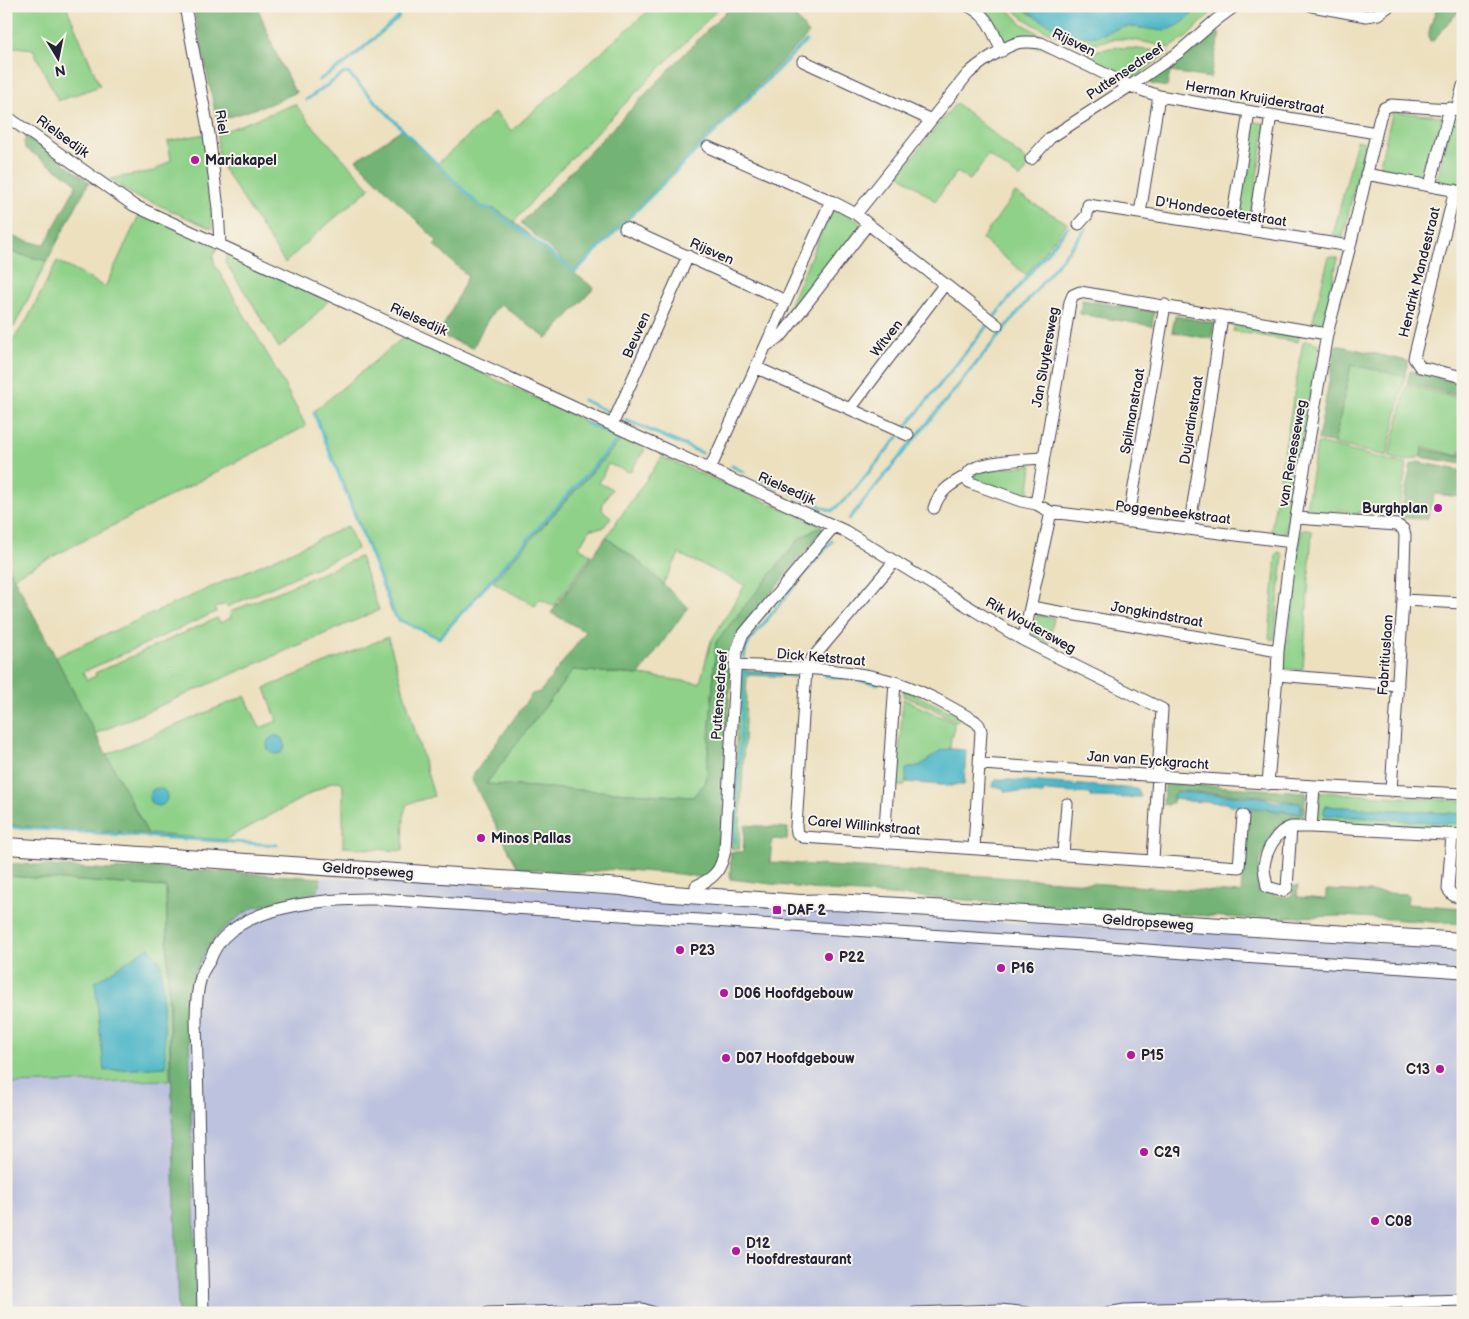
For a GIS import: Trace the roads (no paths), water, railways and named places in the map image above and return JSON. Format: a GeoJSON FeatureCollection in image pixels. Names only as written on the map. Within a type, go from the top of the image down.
{"type":"FeatureCollection","features":[{"type":"Feature","properties":{"kind":"main road","name":"Geldropseweg"},"geometry":{"type":"LineString","coordinates":[[6,846],[461,872],[658,893],[792,902],[834,902],[1463,941]]}},
{"type":"Feature","properties":{"kind":"main road","name":"Geldropseweg"},"geometry":{"type":"LineString","coordinates":[[622,888],[659,885],[696,886],[802,896],[834,902]]}},
{"type":"Feature","properties":{"kind":"street","name":"Riel"},"geometry":{"type":"LineString","coordinates":[[185,6],[210,134],[220,244]]}},
{"type":"Feature","properties":{"kind":"street"},"geometry":{"type":"LineString","coordinates":[[968,6],[985,17],[1002,51]]}},
{"type":"Feature","properties":{"kind":"street","name":"Puttensedreef"},"geometry":{"type":"LineString","coordinates":[[1031,159],[1050,138],[1184,49],[1216,20],[1235,6]]}},
{"type":"Feature","properties":{"kind":"street"},"geometry":{"type":"LineString","coordinates":[[1312,6],[1366,16],[1378,14],[1386,7]]}},
{"type":"Feature","properties":{"kind":"street","name":"Rijsven"},"geometry":{"type":"LineString","coordinates":[[856,214],[967,75],[976,66],[1017,43],[1028,41],[1041,43],[1130,86]]}},
{"type":"Feature","properties":{"kind":"street"},"geometry":{"type":"LineString","coordinates":[[803,61],[931,120]]}},
{"type":"Feature","properties":{"kind":"street","name":"Herman Kruijderstraat"},"geometry":{"type":"LineString","coordinates":[[1130,86],[1159,96],[1376,133]]}},
{"type":"Feature","properties":{"kind":"street"},"geometry":{"type":"LineString","coordinates":[[1430,185],[1463,86]]}},
{"type":"Feature","properties":{"kind":"street"},"geometry":{"type":"LineString","coordinates":[[1140,213],[1159,96]]}},
{"type":"Feature","properties":{"kind":"street","name":"van Renesseweg"},"geometry":{"type":"LineString","coordinates":[[1268,784],[1278,675],[1278,651],[1292,542],[1327,334],[1350,246],[1376,133],[1384,108],[1391,105],[1456,109]]}},
{"type":"Feature","properties":{"kind":"street"},"geometry":{"type":"LineString","coordinates":[[1231,228],[1249,112]]}},
{"type":"Feature","properties":{"kind":"street"},"geometry":{"type":"LineString","coordinates":[[1253,231],[1271,115]]}},
{"type":"Feature","properties":{"kind":"street","name":"Rielsedijk"},"geometry":{"type":"LineString","coordinates":[[6,116],[133,205],[834,526]]}},
{"type":"Feature","properties":{"kind":"street"},"geometry":{"type":"LineString","coordinates":[[708,147],[831,201],[856,214],[997,325]]}},
{"type":"Feature","properties":{"kind":"street"},"geometry":{"type":"LineString","coordinates":[[1366,174],[1459,191]]}},
{"type":"Feature","properties":{"kind":"street","name":"Hendrik Mandestraat"},"geometry":{"type":"LineString","coordinates":[[1459,191],[1414,355],[1415,361],[1420,367],[1463,377]]}},
{"type":"Feature","properties":{"kind":"street"},"geometry":{"type":"LineString","coordinates":[[710,469],[831,201]]}},
{"type":"Feature","properties":{"kind":"street","name":"D'Hondecoeterstraat"},"geometry":{"type":"LineString","coordinates":[[1079,224],[1087,215],[1088,205],[1350,246]]}},
{"type":"Feature","properties":{"kind":"street"},"geometry":{"type":"LineString","coordinates":[[766,346],[783,334],[868,224]]}},
{"type":"Feature","properties":{"kind":"street","name":"Rijsven"},"geometry":{"type":"LineString","coordinates":[[625,228],[786,301]]}},
{"type":"Feature","properties":{"kind":"street","name":"Beuven"},"geometry":{"type":"LineString","coordinates":[[612,425],[688,256]]}},
{"type":"Feature","properties":{"kind":"street","name":"Witven"},"geometry":{"type":"LineString","coordinates":[[850,409],[945,284]]}},
{"type":"Feature","properties":{"kind":"street","name":"Jan Sluytersweg"},"geometry":{"type":"LineString","coordinates":[[1036,504],[1070,302],[1073,295],[1080,292],[1327,334]]}},
{"type":"Feature","properties":{"kind":"street","name":"Spilmanstraat"},"geometry":{"type":"LineString","coordinates":[[1128,522],[1165,306]]}},
{"type":"Feature","properties":{"kind":"street","name":"Dujardinstraat"},"geometry":{"type":"LineString","coordinates":[[1189,529],[1222,316]]}},
{"type":"Feature","properties":{"kind":"street"},"geometry":{"type":"LineString","coordinates":[[757,368],[908,435]]}},
{"type":"Feature","properties":{"kind":"street"},"geometry":{"type":"LineString","coordinates":[[934,508],[940,494],[950,484],[966,476],[972,469],[981,465],[1043,458]]}},
{"type":"Feature","properties":{"kind":"street"},"geometry":{"type":"LineString","coordinates":[[966,476],[967,480],[971,483],[1020,501],[1036,504],[1051,512],[1023,640]]}},
{"type":"Feature","properties":{"kind":"street","name":"Poggenbeekstraat"},"geometry":{"type":"LineString","coordinates":[[1051,512],[1292,542]]}},
{"type":"Feature","properties":{"kind":"street","name":"Fabritiuslaan"},"geometry":{"type":"LineString","coordinates":[[1296,518],[1397,525],[1403,529],[1405,535],[1403,600],[1391,791]]}},
{"type":"Feature","properties":{"kind":"street","name":"Puttensedreef"},"geometry":{"type":"LineString","coordinates":[[696,886],[718,872],[725,850],[737,647],[742,636],[834,526]]}},
{"type":"Feature","properties":{"kind":"street","name":"Rik Woutersweg"},"geometry":{"type":"LineString","coordinates":[[834,526],[1023,640],[1162,709],[1158,775]]}},
{"type":"Feature","properties":{"kind":"street"},"geometry":{"type":"LineString","coordinates":[[806,669],[811,660],[894,562]]}},
{"type":"Feature","properties":{"kind":"street"},"geometry":{"type":"LineString","coordinates":[[1403,600],[1463,603]]}},
{"type":"Feature","properties":{"kind":"street","name":"Jongkindstraat"},"geometry":{"type":"LineString","coordinates":[[1031,607],[1278,651]]}},
{"type":"Feature","properties":{"kind":"street","name":"Dick Ketstraat"},"geometry":{"type":"LineString","coordinates":[[735,665],[846,672],[895,682],[940,702],[975,721],[981,731],[974,848]]}},
{"type":"Feature","properties":{"kind":"street","name":"Carel Willinkstraat"},"geometry":{"type":"LineString","coordinates":[[806,669],[796,827],[797,833],[803,837],[1239,866],[1243,816]]}},
{"type":"Feature","properties":{"kind":"street"},"geometry":{"type":"LineString","coordinates":[[1278,675],[1398,685]]}},
{"type":"Feature","properties":{"kind":"street"},"geometry":{"type":"LineString","coordinates":[[884,842],[895,682]]}},
{"type":"Feature","properties":{"kind":"street","name":"Jan van Eyckgracht"},"geometry":{"type":"LineString","coordinates":[[980,764],[1314,787],[1463,794]]}},
{"type":"Feature","properties":{"kind":"street"},"geometry":{"type":"LineString","coordinates":[[1153,860],[1158,775]]}},
{"type":"Feature","properties":{"kind":"street"},"geometry":{"type":"LineString","coordinates":[[1311,827],[1314,787]]}},
{"type":"Feature","properties":{"kind":"street"},"geometry":{"type":"LineString","coordinates":[[1064,854],[1067,804]]}},
{"type":"Feature","properties":{"kind":"street"},"geometry":{"type":"LineString","coordinates":[[1291,827],[1287,888],[1282,891],[1267,887],[1264,868],[1270,849],[1280,832],[1291,827],[1311,827],[1457,835],[1448,889],[1451,895],[1463,897]]}},
{"type":"Feature","properties":{"kind":"street"},"geometry":{"type":"LineString","coordinates":[[204,1313],[196,1019],[201,976],[223,938],[239,925],[280,908],[327,901],[377,898],[1463,972]]}},
{"type":"Feature","properties":{"kind":"street"},"geometry":{"type":"LineString","coordinates":[[1107,1313],[1126,1310],[1463,1300]]}},
{"type":"Feature","properties":{"kind":"street"},"geometry":{"type":"LineString","coordinates":[[488,1313],[642,1309],[654,1313]]}},
{"type":"Feature","properties":{"kind":"street"},"geometry":{"type":"LineString","coordinates":[[915,1313],[1000,1310],[1028,1313]]}},
{"type":"Feature","properties":{"kind":"water"},"geometry":{"type":"Polygon","coordinates":[[[1022,6],[1198,6],[1186,20],[1169,29],[1156,30],[1125,27],[1096,36],[1087,36],[1077,35],[1057,28],[1037,18],[1022,6]]]}},
{"type":"Feature","properties":{"kind":"water"},"geometry":{"type":"Polygon","coordinates":[[[272,736],[280,736],[285,741],[283,752],[272,754],[267,749],[267,741],[272,736]]]}},
{"type":"Feature","properties":{"kind":"water"},"geometry":{"type":"Polygon","coordinates":[[[941,750],[966,750],[964,785],[952,786],[906,782],[906,769],[921,765],[941,750]]]}},
{"type":"Feature","properties":{"kind":"water"},"geometry":{"type":"Polygon","coordinates":[[[997,779],[1138,789],[1141,797],[1091,797],[1091,794],[1044,791],[1043,794],[1004,791],[1004,788],[993,787],[997,779]]]}},
{"type":"Feature","properties":{"kind":"water"},"geometry":{"type":"Polygon","coordinates":[[[154,788],[162,788],[167,793],[165,804],[154,806],[149,801],[149,793],[154,788]]]}},
{"type":"Feature","properties":{"kind":"water"},"geometry":{"type":"Polygon","coordinates":[[[1177,792],[1259,796],[1273,801],[1300,803],[1301,812],[1228,805],[1228,803],[1173,799],[1177,792]]]}},
{"type":"Feature","properties":{"kind":"water"},"geometry":{"type":"Polygon","coordinates":[[[1325,806],[1463,814],[1463,824],[1325,815],[1325,806]]]}},
{"type":"Feature","properties":{"kind":"water"},"geometry":{"type":"Polygon","coordinates":[[[149,947],[161,963],[166,1067],[104,1071],[95,982],[149,947]]]}},
{"type":"Feature","properties":{"kind":"waterway"},"geometry":{"type":"LineString","coordinates":[[319,80],[347,62],[399,17],[397,11],[381,6]]}},
{"type":"Feature","properties":{"kind":"waterway"},"geometry":{"type":"LineString","coordinates":[[559,259],[575,272],[806,41]]}},
{"type":"Feature","properties":{"kind":"waterway"},"geometry":{"type":"LineString","coordinates":[[306,100],[343,74],[348,73],[482,208],[494,211],[558,259]]}},
{"type":"Feature","properties":{"kind":"waterway"},"geometry":{"type":"LineString","coordinates":[[995,316],[1068,227]]}},
{"type":"Feature","properties":{"kind":"waterway"},"geometry":{"type":"LineString","coordinates":[[849,519],[1086,229]]}},
{"type":"Feature","properties":{"kind":"waterway"},"geometry":{"type":"LineString","coordinates":[[905,428],[987,326]]}},
{"type":"Feature","properties":{"kind":"waterway"},"geometry":{"type":"LineString","coordinates":[[583,400],[607,411]]}},
{"type":"Feature","properties":{"kind":"waterway"},"geometry":{"type":"LineString","coordinates":[[314,413],[395,615],[399,620],[439,638],[619,438],[584,422]]}},
{"type":"Feature","properties":{"kind":"waterway"},"geometry":{"type":"LineString","coordinates":[[626,420],[702,453]]}},
{"type":"Feature","properties":{"kind":"waterway"},"geometry":{"type":"LineString","coordinates":[[818,505],[832,511],[850,495],[898,437]]}},
{"type":"Feature","properties":{"kind":"waterway"},"geometry":{"type":"LineString","coordinates":[[732,466],[744,472]]}},
{"type":"Feature","properties":{"kind":"waterway"},"geometry":{"type":"LineString","coordinates":[[763,481],[779,488]]}},
{"type":"Feature","properties":{"kind":"waterway"},"geometry":{"type":"LineString","coordinates":[[791,493],[805,499]]}},
{"type":"Feature","properties":{"kind":"waterway"},"geometry":{"type":"LineString","coordinates":[[744,658],[746,648],[751,639],[832,541]]}},
{"type":"Feature","properties":{"kind":"waterway"},"geometry":{"type":"LineString","coordinates":[[735,843],[744,672],[793,676]]}},
{"type":"Feature","properties":{"kind":"waterway"},"geometry":{"type":"LineString","coordinates":[[825,676],[878,684]]}},
{"type":"Feature","properties":{"kind":"waterway"},"geometry":{"type":"LineString","coordinates":[[6,827],[277,845]]}},
{"type":"Feature","properties":{"kind":"place","name":"Mariakapel"},"geometry":{"type":"Point","coordinates":[195,160]}},
{"type":"Feature","properties":{"kind":"place","name":"Burghplan"},"geometry":{"type":"Point","coordinates":[1438,508]}},
{"type":"Feature","properties":{"kind":"place","name":"Minos Pallas"},"geometry":{"type":"Point","coordinates":[481,838]}},
{"type":"Feature","properties":{"kind":"place","name":"DAF 2"},"geometry":{"type":"Point","coordinates":[777,910]}},
{"type":"Feature","properties":{"kind":"place","name":"P23"},"geometry":{"type":"Point","coordinates":[680,950]}},
{"type":"Feature","properties":{"kind":"place","name":"P22"},"geometry":{"type":"Point","coordinates":[829,957]}},
{"type":"Feature","properties":{"kind":"place","name":"P16"},"geometry":{"type":"Point","coordinates":[1001,968]}},
{"type":"Feature","properties":{"kind":"place","name":"D06 Hoofdgebouw"},"geometry":{"type":"Point","coordinates":[724,993]}},
{"type":"Feature","properties":{"kind":"place","name":"P15"},"geometry":{"type":"Point","coordinates":[1131,1055]}},
{"type":"Feature","properties":{"kind":"place","name":"D07 Hoofdgebouw"},"geometry":{"type":"Point","coordinates":[726,1058]}},
{"type":"Feature","properties":{"kind":"place","name":"C13"},"geometry":{"type":"Point","coordinates":[1440,1069]}},
{"type":"Feature","properties":{"kind":"place","name":"C29"},"geometry":{"type":"Point","coordinates":[1144,1152]}},
{"type":"Feature","properties":{"kind":"place","name":"C08"},"geometry":{"type":"Point","coordinates":[1375,1221]}},
{"type":"Feature","properties":{"kind":"place","name":"D12 Hoofdrestaurant"},"geometry":{"type":"Point","coordinates":[736,1251]}}]}
